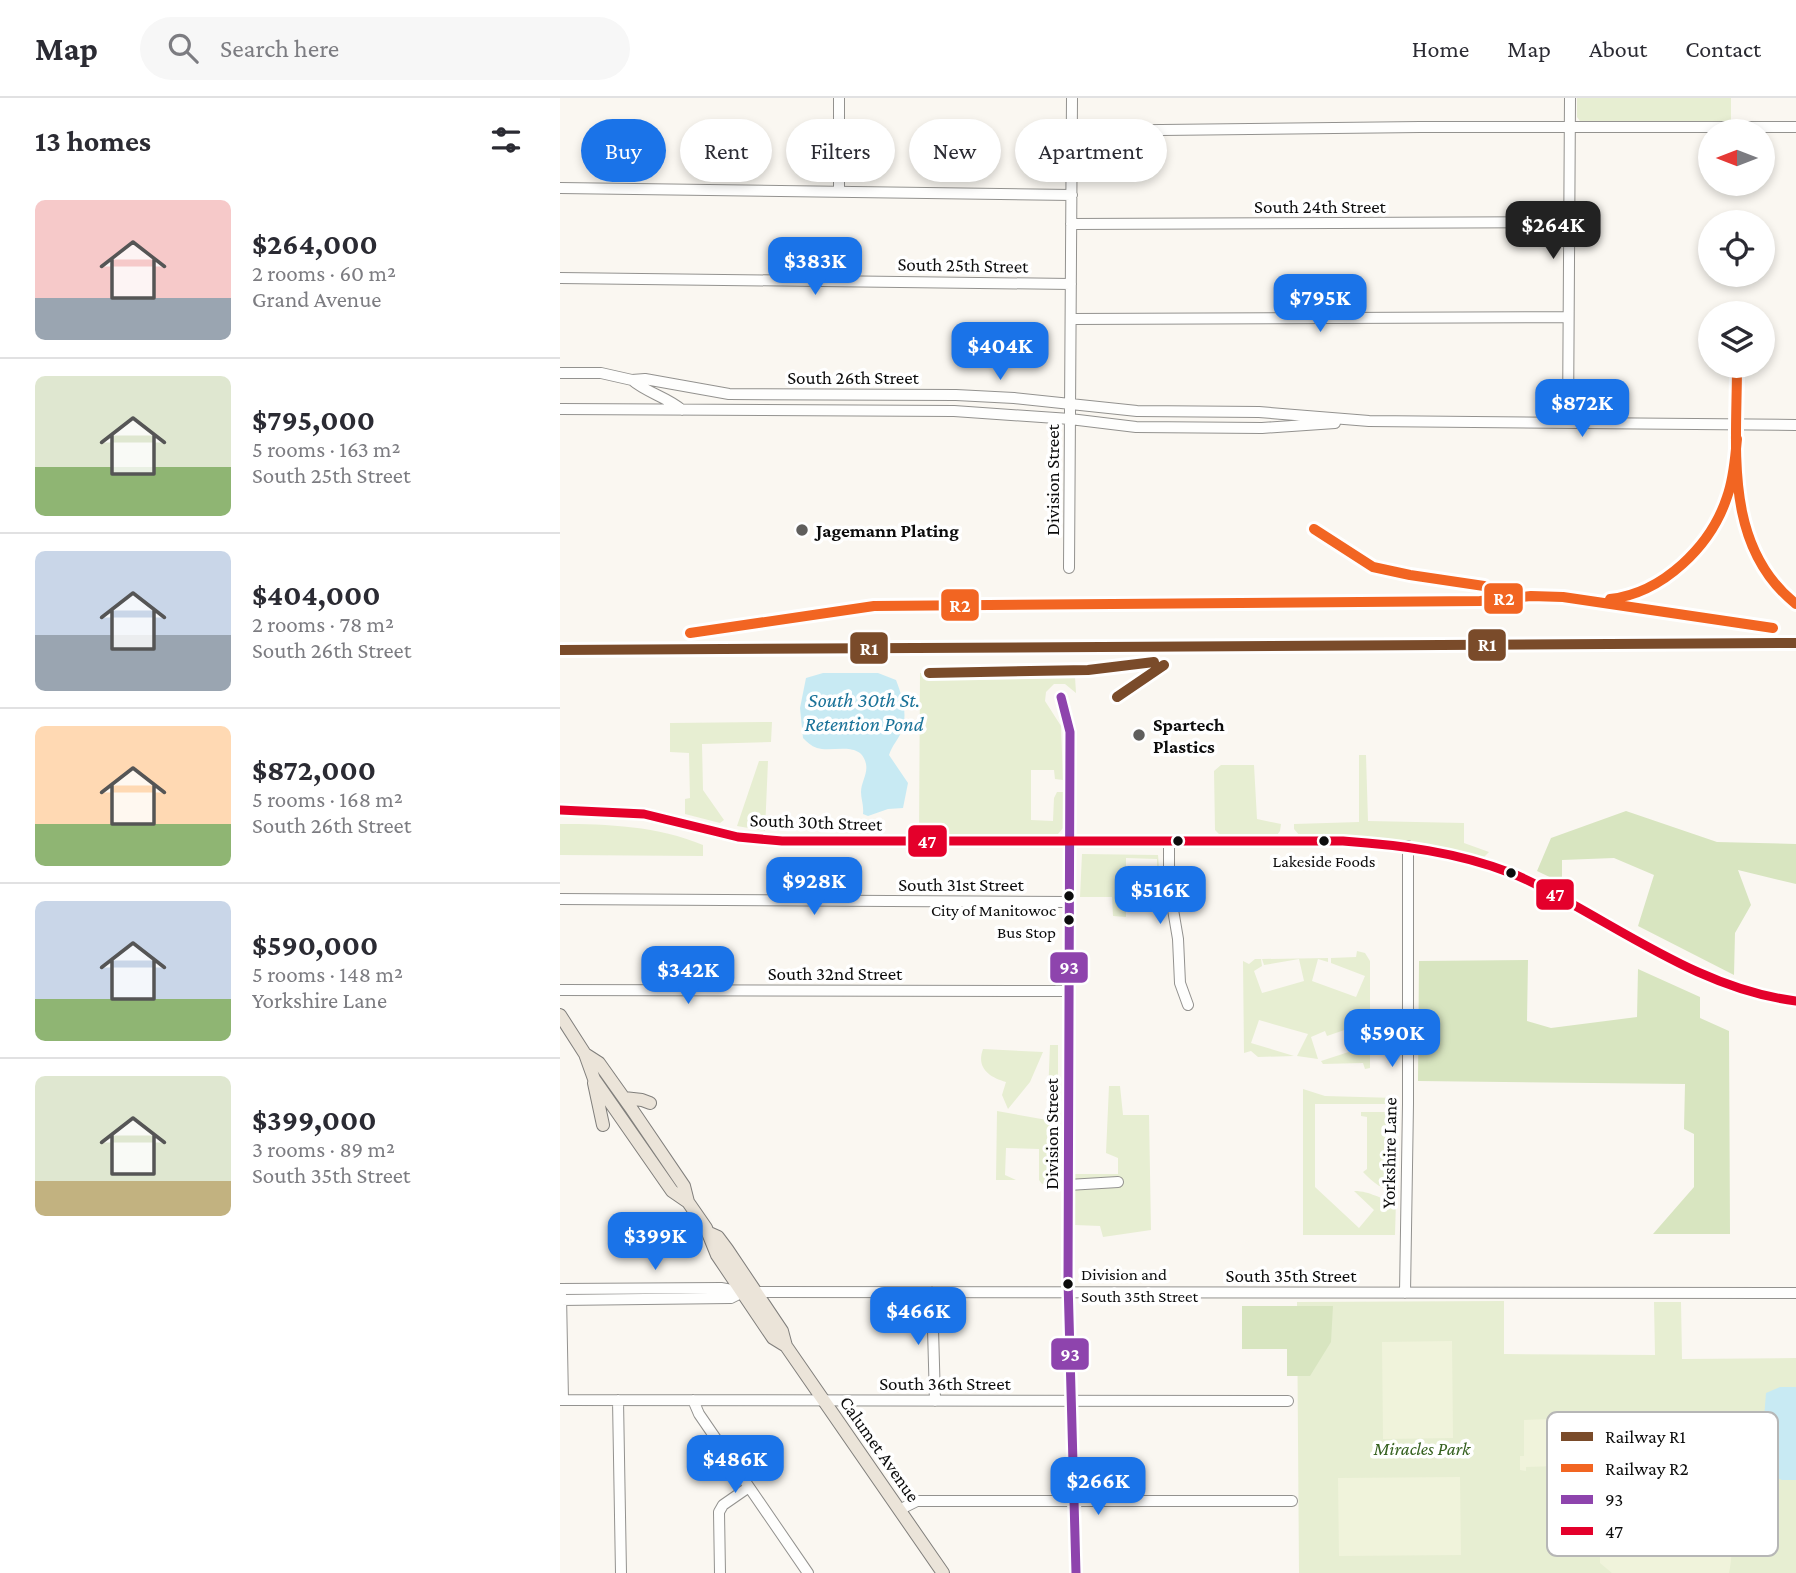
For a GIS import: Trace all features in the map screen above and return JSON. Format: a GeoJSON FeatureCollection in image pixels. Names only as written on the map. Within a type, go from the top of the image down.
{"type":"FeatureCollection","features":[{"type":"Feature","properties":{"kind":"main road","name":"Calumet Avenue"},"geometry":{"type":"LineString","coordinates":[[560,1015],[585,1054],[594,1079],[631,1119]]}},
{"type":"Feature","properties":{"kind":"main road","name":"Calumet Avenue"},"geometry":{"type":"LineString","coordinates":[[585,1054],[597,1061],[624,1098],[631,1119],[674,1194],[688,1202],[709,1233],[721,1240],[750,1292],[782,1331],[786,1346],[943,1573]]}},
{"type":"Feature","properties":{"kind":"main road"},"geometry":{"type":"LineString","coordinates":[[594,1079],[603,1125]]}},
{"type":"Feature","properties":{"kind":"main road"},"geometry":{"type":"LineString","coordinates":[[624,1098],[650,1103]]}},
{"type":"Feature","properties":{"kind":"street"},"geometry":{"type":"LineString","coordinates":[[839,98],[839,192]]}},
{"type":"Feature","properties":{"kind":"street","name":"Division Street"},"geometry":{"type":"LineString","coordinates":[[1072,98],[1072,119]]}},
{"type":"Feature","properties":{"kind":"street"},"geometry":{"type":"LineString","coordinates":[[1568,423],[1570,98]]}},
{"type":"Feature","properties":{"kind":"street"},"geometry":{"type":"LineString","coordinates":[[1167,130],[1796,127]]}},
{"type":"Feature","properties":{"kind":"street","name":"Division Street"},"geometry":{"type":"LineString","coordinates":[[1069,568],[1072,182]]}},
{"type":"Feature","properties":{"kind":"street"},"geometry":{"type":"LineString","coordinates":[[560,188],[1072,195]]}},
{"type":"Feature","properties":{"kind":"street","name":"South 24th Street"},"geometry":{"type":"LineString","coordinates":[[1072,224],[1569,222]]}},
{"type":"Feature","properties":{"kind":"street","name":"South 25th Street"},"geometry":{"type":"LineString","coordinates":[[560,278],[1071,284]]}},
{"type":"Feature","properties":{"kind":"street"},"geometry":{"type":"LineString","coordinates":[[1071,319],[1568,317]]}},
{"type":"Feature","properties":{"kind":"street","name":"South 26th Street"},"geometry":{"type":"LineString","coordinates":[[560,373],[601,373],[729,394],[956,395],[1138,411],[1259,412],[1369,421],[1796,425]]}},
{"type":"Feature","properties":{"kind":"street","name":"South 26th Street"},"geometry":{"type":"LineString","coordinates":[[632,380],[641,388],[682,410]]}},
{"type":"Feature","properties":{"kind":"street","name":"South 26th Street"},"geometry":{"type":"LineString","coordinates":[[560,410],[954,411],[1136,426],[1262,428],[1369,421]]}},
{"type":"Feature","properties":{"kind":"street","name":"Division Street"},"geometry":{"type":"LineString","coordinates":[[1061,697],[1070,732],[1068,1292],[1076,1573]]}},
{"type":"Feature","properties":{"kind":"street","name":"South 30th Street"},"geometry":{"type":"LineString","coordinates":[[560,810],[644,814],[738,837],[782,841],[1343,841],[1408,846],[1445,853],[1511,873],[1703,975],[1749,993],[1796,1001]]}},
{"type":"Feature","properties":{"kind":"street"},"geometry":{"type":"LineString","coordinates":[[1169,841],[1169,886],[1178,939],[1180,983],[1188,1005]]}},
{"type":"Feature","properties":{"kind":"street","name":"Yorkshire Lane"},"geometry":{"type":"LineString","coordinates":[[1405,1293],[1408,846]]}},
{"type":"Feature","properties":{"kind":"street","name":"South 31st Street"},"geometry":{"type":"LineString","coordinates":[[560,899],[1069,902]]}},
{"type":"Feature","properties":{"kind":"street","name":"South 32nd Street"},"geometry":{"type":"LineString","coordinates":[[560,990],[1069,990]]}},
{"type":"Feature","properties":{"kind":"street"},"geometry":{"type":"LineString","coordinates":[[1068,1185],[1118,1182]]}},
{"type":"Feature","properties":{"kind":"street","name":"South 35th Street"},"geometry":{"type":"LineString","coordinates":[[561,1294],[731,1298],[750,1292],[1796,1293]]}},
{"type":"Feature","properties":{"kind":"street"},"geometry":{"type":"LineString","coordinates":[[932,1292],[935,1401]]}},
{"type":"Feature","properties":{"kind":"street"},"geometry":{"type":"LineString","coordinates":[[561,1294],[561,1400]]}},
{"type":"Feature","properties":{"kind":"street","name":"South 36th Street"},"geometry":{"type":"LineString","coordinates":[[561,1400],[1288,1401]]}},
{"type":"Feature","properties":{"kind":"street"},"geometry":{"type":"LineString","coordinates":[[618,1400],[621,1573]]}},
{"type":"Feature","properties":{"kind":"street"},"geometry":{"type":"LineString","coordinates":[[693,1400],[699,1414],[808,1573]]}},
{"type":"Feature","properties":{"kind":"street"},"geometry":{"type":"LineString","coordinates":[[720,1573],[719,1512],[723,1505],[749,1487]]}},
{"type":"Feature","properties":{"kind":"street"},"geometry":{"type":"LineString","coordinates":[[899,1510],[917,1502],[1292,1501]]}},
{"type":"Feature","properties":{"kind":"green space"},"geometry":{"type":"Polygon","coordinates":[[[1577,98],[1731,98],[1731,119],[1580,121],[1577,117],[1577,98]]]}},
{"type":"Feature","properties":{"kind":"green space"},"geometry":{"type":"Polygon","coordinates":[[[1029,671],[1029,678],[1075,677],[1076,693],[1065,684],[1054,684],[1046,692],[1045,701],[1061,726],[1063,780],[1055,779],[1054,770],[1031,770],[1031,820],[1053,821],[1054,798],[1057,792],[1063,792],[1063,828],[1058,834],[919,835],[920,673],[1029,671]]]}},
{"type":"Feature","properties":{"kind":"green space"},"geometry":{"type":"Polygon","coordinates":[[[772,722],[771,742],[702,744],[703,790],[724,820],[720,823],[685,814],[685,799],[690,798],[689,753],[670,752],[670,723],[772,722]]]}},
{"type":"Feature","properties":{"kind":"green space"},"geometry":{"type":"Polygon","coordinates":[[[1359,755],[1366,755],[1368,821],[1464,823],[1464,843],[1489,852],[1484,857],[1423,843],[1300,836],[1294,829],[1294,824],[1359,822],[1359,755]]]}},
{"type":"Feature","properties":{"kind":"green space"},"geometry":{"type":"Polygon","coordinates":[[[759,761],[768,761],[765,831],[737,826],[759,761]]]}},
{"type":"Feature","properties":{"kind":"green space"},"geometry":{"type":"Polygon","coordinates":[[[1221,765],[1254,765],[1257,819],[1281,824],[1277,835],[1221,836],[1215,830],[1214,771],[1221,765]]]}},
{"type":"Feature","properties":{"kind":"green space"},"geometry":{"type":"Polygon","coordinates":[[[1626,811],[1717,842],[1796,844],[1796,884],[1738,870],[1751,905],[1735,933],[1734,975],[1638,926],[1654,875],[1614,858],[1562,860],[1560,882],[1537,871],[1551,838],[1626,811]]]}},
{"type":"Feature","properties":{"kind":"green space"},"geometry":{"type":"Polygon","coordinates":[[[560,824],[651,830],[703,845],[703,856],[560,855],[560,824]]]}},
{"type":"Feature","properties":{"kind":"green space"},"geometry":{"type":"Polygon","coordinates":[[[1082,854],[1158,855],[1160,880],[1157,879],[1157,859],[1126,858],[1126,917],[1113,916],[1112,897],[1080,897],[1082,854]]]}},
{"type":"Feature","properties":{"kind":"green space"},"geometry":{"type":"Polygon","coordinates":[[[1357,951],[1365,953],[1370,961],[1370,1068],[1365,1069],[1363,1063],[1323,1064],[1321,1061],[1364,1047],[1359,1025],[1327,1036],[1325,1031],[1311,1037],[1318,1059],[1297,1056],[1308,1034],[1259,1020],[1251,1043],[1294,1056],[1258,1057],[1251,1051],[1244,1053],[1243,961],[1249,964],[1255,959],[1261,959],[1262,966],[1254,971],[1262,993],[1304,981],[1299,959],[1264,965],[1262,959],[1328,958],[1328,962],[1318,959],[1312,981],[1356,997],[1365,976],[1331,963],[1331,958],[1356,957],[1357,951]]]}},
{"type":"Feature","properties":{"kind":"green space"},"geometry":{"type":"Polygon","coordinates":[[[1528,960],[1527,1021],[1551,1028],[1637,1017],[1638,969],[1700,997],[1700,1018],[1729,1031],[1730,1234],[1653,1234],[1694,1187],[1694,1134],[1684,1129],[1685,1084],[1418,1081],[1419,961],[1528,960]]]}},
{"type":"Feature","properties":{"kind":"green space"},"geometry":{"type":"Polygon","coordinates":[[[1050,1045],[1058,1045],[1058,1180],[1042,1184],[1039,1180],[1039,1149],[1006,1148],[1005,1175],[1016,1180],[996,1180],[997,1111],[1047,1120],[1050,1045]]]}},
{"type":"Feature","properties":{"kind":"green space"},"geometry":{"type":"Polygon","coordinates":[[[983,1049],[1043,1052],[1030,1082],[1008,1109],[1002,1095],[1006,1082],[986,1071],[981,1061],[983,1049]]]}},
{"type":"Feature","properties":{"kind":"green space"},"geometry":{"type":"Polygon","coordinates":[[[1109,1086],[1120,1086],[1123,1115],[1149,1115],[1151,1230],[1103,1237],[1100,1226],[1075,1225],[1075,1174],[1118,1174],[1118,1158],[1106,1153],[1109,1086]]]}},
{"type":"Feature","properties":{"kind":"green space"},"geometry":{"type":"Polygon","coordinates":[[[1303,1089],[1325,1096],[1396,1098],[1396,1104],[1315,1104],[1315,1187],[1359,1228],[1374,1210],[1354,1191],[1396,1200],[1395,1235],[1303,1235],[1303,1089]]]}},
{"type":"Feature","properties":{"kind":"green space"},"geometry":{"type":"Polygon","coordinates":[[[1361,1112],[1398,1112],[1397,1190],[1378,1185],[1363,1172],[1367,1169],[1367,1117],[1361,1116],[1361,1112]]]}},
{"type":"Feature","properties":{"kind":"green space","name":"Miracles Park"},"geometry":{"type":"Polygon","coordinates":[[[1504,1301],[1504,1354],[1655,1355],[1654,1302],[1681,1302],[1682,1359],[1796,1358],[1796,1573],[1299,1573],[1297,1302],[1504,1301]]]}},
{"type":"Feature","properties":{"kind":"green space"},"geometry":{"type":"Polygon","coordinates":[[[1242,1306],[1333,1306],[1331,1342],[1310,1376],[1287,1376],[1287,1349],[1242,1349],[1242,1306]]]}},
{"type":"Feature","properties":{"kind":"green space"},"geometry":{"type":"Polygon","coordinates":[[[1452,1341],[1453,1438],[1383,1439],[1382,1342],[1452,1341]]]}},
{"type":"Feature","properties":{"kind":"green space"},"geometry":{"type":"Polygon","coordinates":[[[1547,1419],[1547,1466],[1526,1467],[1526,1471],[1520,1470],[1520,1456],[1524,1456],[1524,1420],[1547,1419]]]}},
{"type":"Feature","properties":{"kind":"green space"},"geometry":{"type":"Polygon","coordinates":[[[1460,1477],[1461,1555],[1339,1556],[1338,1478],[1460,1477]]]}},
{"type":"Feature","properties":{"kind":"green space"},"geometry":{"type":"Polygon","coordinates":[[[1600,1556],[1731,1556],[1729,1573],[1612,1573],[1600,1563],[1600,1556]]]}},
{"type":"Feature","properties":{"kind":"water","name":"South 30th St. Retention Pond"},"geometry":{"type":"Polygon","coordinates":[[[823,673],[878,673],[896,680],[902,698],[904,724],[889,755],[908,783],[903,808],[888,809],[868,816],[863,814],[861,792],[866,764],[863,757],[852,750],[817,748],[803,738],[800,708],[806,678],[823,673]]]}},
{"type":"Feature","properties":{"kind":"water"},"geometry":{"type":"Polygon","coordinates":[[[1780,1387],[1796,1387],[1796,1480],[1778,1478],[1778,1412],[1764,1412],[1766,1393],[1780,1387]]]}},
{"type":"Feature","properties":{"kind":"rail line","name":"R2"},"geometry":{"type":"LineString","coordinates":[[1737,378],[1736,462],[1745,525],[1756,554],[1773,581],[1796,604]]}},
{"type":"Feature","properties":{"kind":"rail line","name":"R2"},"geometry":{"type":"LineString","coordinates":[[1610,599],[1630,595],[1666,577],[1697,549],[1720,515],[1727,497],[1733,475],[1737,439]]}},
{"type":"Feature","properties":{"kind":"rail line","name":"R2"},"geometry":{"type":"LineString","coordinates":[[1314,529],[1373,567],[1484,586]]}},
{"type":"Feature","properties":{"kind":"rail line","name":"R2"},"geometry":{"type":"LineString","coordinates":[[690,633],[874,606],[1480,601],[1531,596],[1563,597],[1773,628]]}},
{"type":"Feature","properties":{"kind":"rail line","name":"R1"},"geometry":{"type":"LineString","coordinates":[[560,650],[1796,643]]}},
{"type":"Feature","properties":{"kind":"rail line","name":"R1"},"geometry":{"type":"LineString","coordinates":[[929,673],[1088,670],[1154,662]]}},
{"type":"Feature","properties":{"kind":"rail line","name":"R1"},"geometry":{"type":"LineString","coordinates":[[1117,697],[1164,665]]}},
{"type":"Feature","properties":{"kind":"transit line","name":"93"},"geometry":{"type":"LineString","coordinates":[[1061,697],[1070,732],[1068,1281],[1076,1573]]}},
{"type":"Feature","properties":{"kind":"transit line","name":"47"},"geometry":{"type":"LineString","coordinates":[[560,810],[644,814],[738,837],[782,841],[1343,841],[1407,847],[1470,860],[1511,873],[1542,887],[1680,964],[1737,987],[1796,1001]]}},
{"type":"Feature","properties":{"kind":"place","name":"Jagemann Plating"},"geometry":{"type":"Point","coordinates":[802,530]}},
{"type":"Feature","properties":{"kind":"place","name":"Spartech Plastics"},"geometry":{"type":"Point","coordinates":[1139,735]}},
{"type":"Feature","properties":{"kind":"place","name":"Lakeside Foods"},"geometry":{"type":"Point","coordinates":[1324,841]}},
{"type":"Feature","properties":{"kind":"place","name":"City of Manitowoc Bus Stop"},"geometry":{"type":"Point","coordinates":[1069,920]}},
{"type":"Feature","properties":{"kind":"place","name":"Division and South 35th Street"},"geometry":{"type":"Point","coordinates":[1068,1284]}}]}
